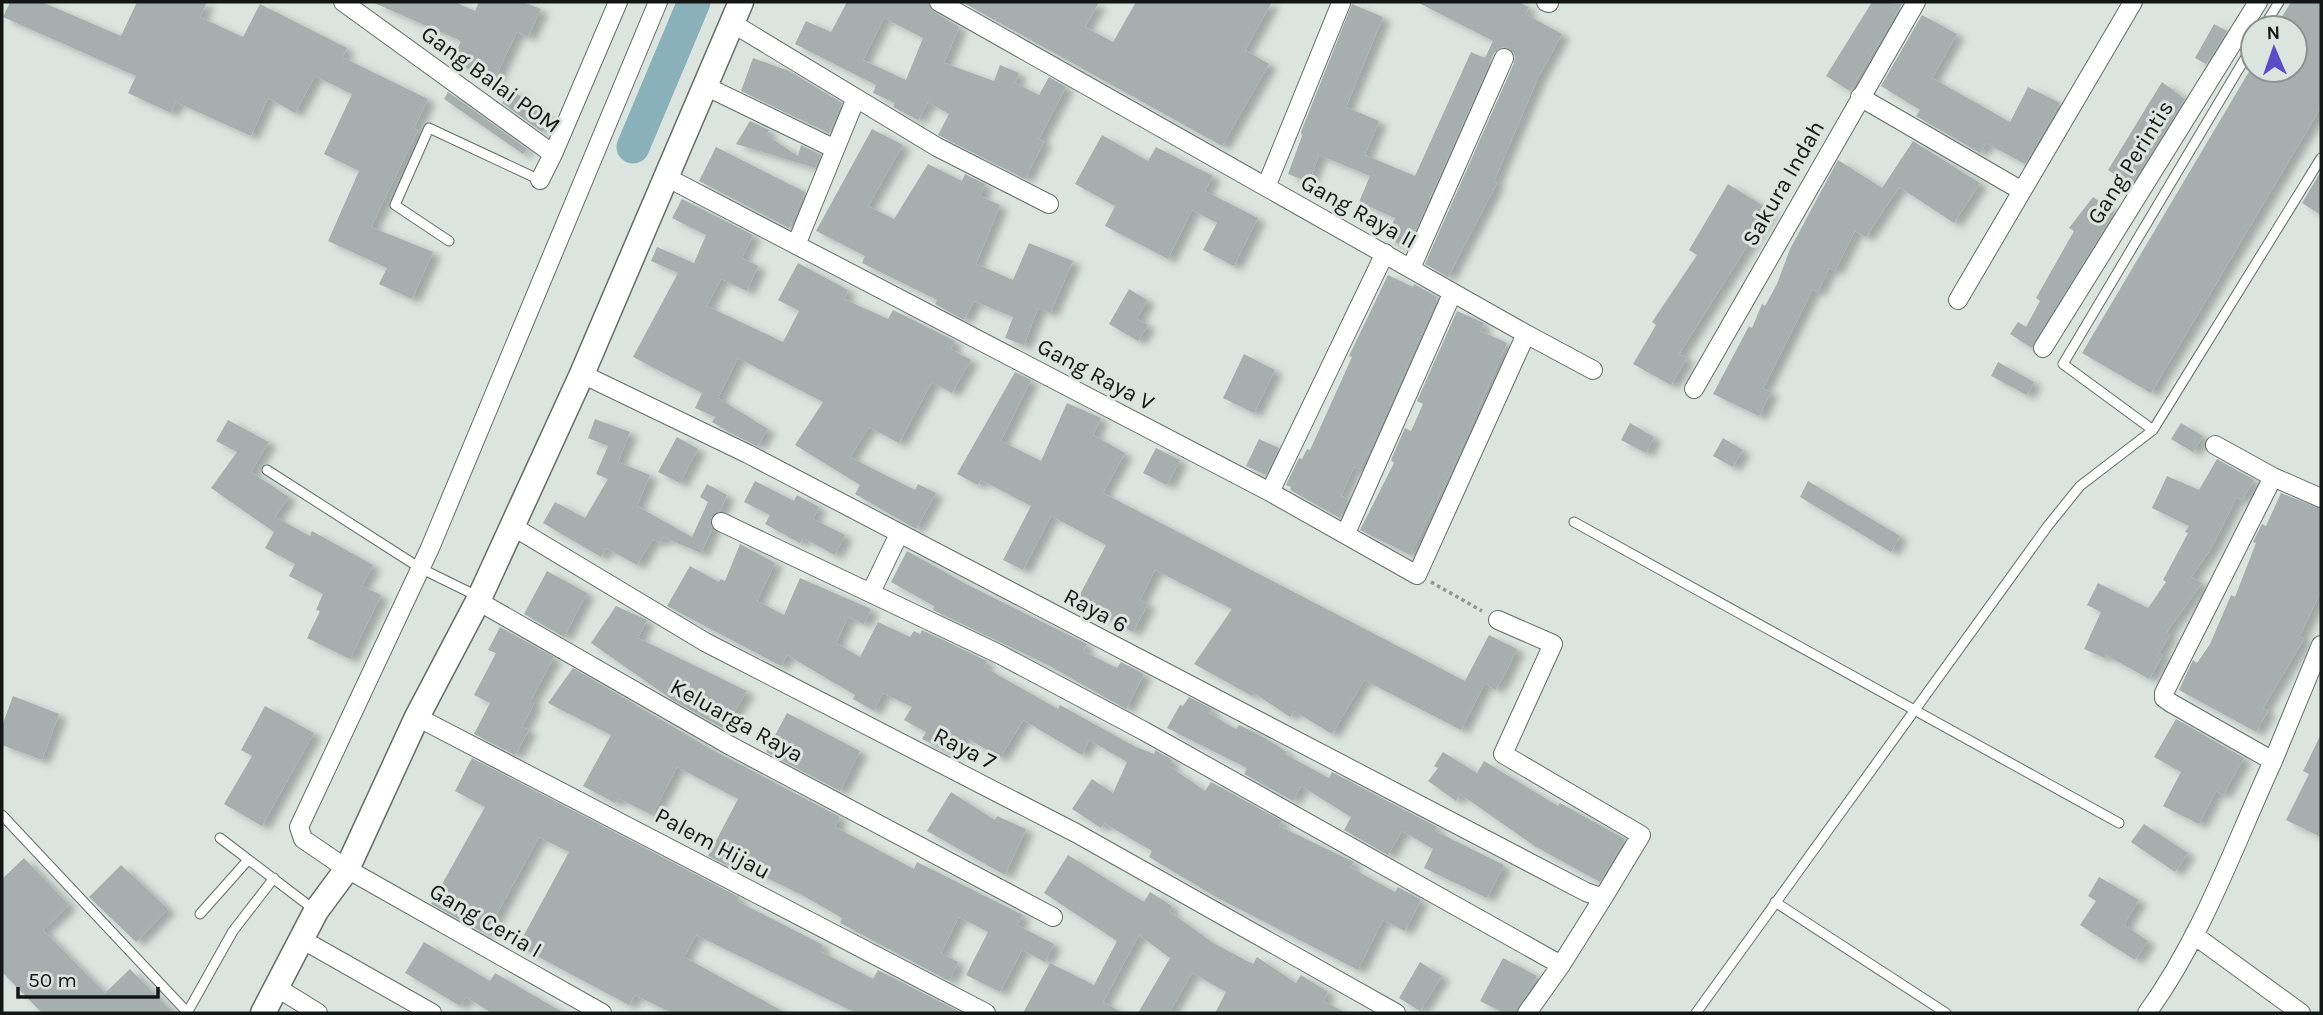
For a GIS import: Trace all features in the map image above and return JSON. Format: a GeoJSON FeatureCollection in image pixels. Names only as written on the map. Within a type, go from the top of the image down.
{"type":"FeatureCollection","features":[{"type":"Feature","properties":{"kind":"street","name":"Gang Balai POM"},"geometry":{"type":"LineString","coordinates":[[343,2],[553,154],[540,180]]}},
{"type":"Feature","properties":{"kind":"street"},"geometry":{"type":"LineString","coordinates":[[553,154],[618,2]]}},
{"type":"Feature","properties":{"kind":"street","name":"Gang Ceria I"},"geometry":{"type":"LineString","coordinates":[[601,1013],[347,869],[303,839],[299,827],[426,571],[658,2]]}},
{"type":"Feature","properties":{"kind":"street","name":"Gang Raya II"},"geometry":{"type":"LineString","coordinates":[[939,2],[1385,253],[1452,294],[1593,370]]}},
{"type":"Feature","properties":{"kind":"street","name":"Sakura Indah"},"geometry":{"type":"LineString","coordinates":[[1694,389],[1916,2]]}},
{"type":"Feature","properties":{"kind":"street"},"geometry":{"type":"LineString","coordinates":[[1958,300],[2133,2]]}},
{"type":"Feature","properties":{"kind":"street","name":"Gang Perintis"},"geometry":{"type":"LineString","coordinates":[[2043,348],[2258,2]]}},
{"type":"Feature","properties":{"kind":"street"},"geometry":{"type":"LineString","coordinates":[[1266,187],[1340,3]]}},
{"type":"Feature","properties":{"kind":"street"},"geometry":{"type":"LineString","coordinates":[[263,1013],[316,911],[347,869],[475,597],[512,526],[668,178],[736,13],[856,98],[937,146],[1049,204]]}},
{"type":"Feature","properties":{"kind":"street"},"geometry":{"type":"LineString","coordinates":[[1411,268],[1504,58]]}},
{"type":"Feature","properties":{"kind":"street"},"geometry":{"type":"LineString","coordinates":[[705,86],[835,149]]}},
{"type":"Feature","properties":{"kind":"street"},"geometry":{"type":"LineString","coordinates":[[1860,97],[2022,191]]}},
{"type":"Feature","properties":{"kind":"street"},"geometry":{"type":"LineString","coordinates":[[796,245],[856,98]]}},
{"type":"Feature","properties":{"kind":"street","name":"Gang Raya V"},"geometry":{"type":"LineString","coordinates":[[668,178],[1270,492],[1417,575]]}},
{"type":"Feature","properties":{"kind":"street"},"geometry":{"type":"LineString","coordinates":[[1270,492],[1385,253]]}},
{"type":"Feature","properties":{"kind":"street"},"geometry":{"type":"LineString","coordinates":[[1346,533],[1452,294]]}},
{"type":"Feature","properties":{"kind":"street"},"geometry":{"type":"LineString","coordinates":[[1417,575],[1526,334]]}},
{"type":"Feature","properties":{"kind":"street","name":"Raya 6"},"geometry":{"type":"LineString","coordinates":[[582,374],[748,454],[1595,895]]}},
{"type":"Feature","properties":{"kind":"street"},"geometry":{"type":"LineString","coordinates":[[2216,445],[2273,477],[2321,498]]}},
{"type":"Feature","properties":{"kind":"street"},"geometry":{"type":"LineString","coordinates":[[2273,477],[2164,693],[2164,698],[2171,703],[2273,761]]}},
{"type":"Feature","properties":{"kind":"street"},"geometry":{"type":"LineString","coordinates":[[721,522],[999,654],[1143,731],[1561,965]]}},
{"type":"Feature","properties":{"kind":"street","name":"Raya 7"},"geometry":{"type":"LineString","coordinates":[[512,526],[705,642],[1076,832],[1396,1013]]}},
{"type":"Feature","properties":{"kind":"street"},"geometry":{"type":"LineString","coordinates":[[871,592],[899,534]]}},
{"type":"Feature","properties":{"kind":"street","name":"Keluarga Raya"},"geometry":{"type":"LineString","coordinates":[[475,597],[729,745],[1053,917]]}},
{"type":"Feature","properties":{"kind":"street"},"geometry":{"type":"LineString","coordinates":[[1498,620],[1553,644],[1503,754],[1642,835],[1595,895],[1561,965],[1527,1013]]}},
{"type":"Feature","properties":{"kind":"street"},"geometry":{"type":"LineString","coordinates":[[2147,1013],[2170,982],[2194,935],[2273,761],[2321,645]]}},
{"type":"Feature","properties":{"kind":"street","name":"Palem Hijau"},"geometry":{"type":"LineString","coordinates":[[418,717],[986,1013]]}},
{"type":"Feature","properties":{"kind":"street"},"geometry":{"type":"LineString","coordinates":[[2194,935],[2301,1013]]}},
{"type":"Feature","properties":{"kind":"street"},"geometry":{"type":"LineString","coordinates":[[303,940],[432,1013]]}},
{"type":"Feature","properties":{"kind":"street"},"geometry":{"type":"LineString","coordinates":[[276,987],[318,1013]]}},
{"type":"Feature","properties":{"kind":"lane"},"geometry":{"type":"LineString","coordinates":[[2153,430],[2063,364],[2239,69]]}},
{"type":"Feature","properties":{"kind":"lane"},"geometry":{"type":"LineString","coordinates":[[449,241],[395,205],[429,128],[540,180]]}},
{"type":"Feature","properties":{"kind":"lane"},"geometry":{"type":"LineString","coordinates":[[1696,1013],[1913,710],[2080,486],[2153,430],[2321,158]]}},
{"type":"Feature","properties":{"kind":"lane"},"geometry":{"type":"LineString","coordinates":[[267,470],[426,571],[475,597]]}},
{"type":"Feature","properties":{"kind":"lane"},"geometry":{"type":"LineString","coordinates":[[1574,522],[2119,823]]}},
{"type":"Feature","properties":{"kind":"lane"},"geometry":{"type":"LineString","coordinates":[[2,815],[187,1013],[233,931],[274,878]]}},
{"type":"Feature","properties":{"kind":"lane"},"geometry":{"type":"LineString","coordinates":[[220,838],[316,911]]}},
{"type":"Feature","properties":{"kind":"lane"},"geometry":{"type":"LineString","coordinates":[[200,914],[248,860]]}},
{"type":"Feature","properties":{"kind":"lane"},"geometry":{"type":"LineString","coordinates":[[1775,902],[1946,1013]]}},
{"type":"Feature","properties":{"kind":"path"},"geometry":{"type":"LineString","coordinates":[[1417,575],[1498,620]]}},
{"type":"Feature","properties":{"kind":"building"},"geometry":{"type":"Polygon","coordinates":[[[10,2],[42,2],[121,36],[137,2],[207,2],[200,17],[243,37],[260,4],[347,48],[342,57],[428,99],[414,128],[418,130],[371,227],[433,252],[412,299],[379,284],[387,268],[328,241],[359,171],[324,154],[352,94],[315,76],[295,113],[268,98],[251,136],[176,102],[171,113],[128,93],[136,76],[3,17],[10,2]]]}},
{"type":"Feature","properties":{"kind":"building"},"geometry":{"type":"Polygon","coordinates":[[[372,2],[455,2],[475,11],[479,2],[523,2],[541,9],[528,37],[517,32],[494,80],[452,61],[461,41],[372,2]]]}},
{"type":"Feature","properties":{"kind":"building"},"geometry":{"type":"Polygon","coordinates":[[[847,2],[928,2],[933,11],[959,27],[944,63],[994,81],[1000,65],[1019,73],[1015,83],[1039,95],[1049,77],[1066,87],[1039,139],[1044,142],[1025,179],[938,135],[949,114],[928,102],[918,120],[893,107],[895,103],[873,93],[876,85],[795,44],[806,21],[831,32],[847,2]],[[884,18],[863,60],[906,80],[923,38],[884,18]]]}},
{"type":"Feature","properties":{"kind":"building"},"geometry":{"type":"Polygon","coordinates":[[[962,2],[1099,2],[1085,27],[1113,42],[1136,2],[1272,2],[1245,50],[1269,64],[1222,146],[962,2]]]}},
{"type":"Feature","properties":{"kind":"building"},"geometry":{"type":"Polygon","coordinates":[[[1417,2],[1519,2],[1529,7],[1525,14],[1562,34],[1538,78],[1494,181],[1497,183],[1448,277],[1425,264],[1514,63],[1515,56],[1509,48],[1502,47],[1494,53],[1408,248],[1386,238],[1395,218],[1359,202],[1370,176],[1319,155],[1309,182],[1288,174],[1302,136],[1301,132],[1352,4],[1383,17],[1346,107],[1379,121],[1365,155],[1415,176],[1471,52],[1485,58],[1493,41],[1417,2]]]}},
{"type":"Feature","properties":{"kind":"building"},"geometry":{"type":"Polygon","coordinates":[[[1872,2],[1902,4],[1850,91],[1826,76],[1872,2]]]}},
{"type":"Feature","properties":{"kind":"building"},"geometry":{"type":"Polygon","coordinates":[[[2291,2],[2321,2],[2321,107],[2151,393],[2082,353],[2242,84],[2309,84],[2309,14],[2284,14],[2291,2]]]}},
{"type":"Feature","properties":{"kind":"building"},"geometry":{"type":"Polygon","coordinates":[[[1922,15],[1957,34],[1932,78],[2010,122],[2028,87],[2060,103],[2025,164],[1986,143],[1980,153],[1916,116],[1920,110],[1881,86],[1922,15]]]}},
{"type":"Feature","properties":{"kind":"building"},"geometry":{"type":"Polygon","coordinates":[[[2214,24],[2227,31],[2206,64],[2195,58],[2214,24]]]}},
{"type":"Feature","properties":{"kind":"building"},"geometry":{"type":"Polygon","coordinates":[[[753,58],[789,71],[842,103],[829,133],[741,91],[753,58]]]}},
{"type":"Feature","properties":{"kind":"building"},"geometry":{"type":"Polygon","coordinates":[[[2162,82],[2185,99],[2131,185],[2108,170],[2162,82]]]}},
{"type":"Feature","properties":{"kind":"building"},"geometry":{"type":"Polygon","coordinates":[[[512,90],[552,120],[542,132],[502,103],[512,90]]]}},
{"type":"Feature","properties":{"kind":"building"},"geometry":{"type":"Polygon","coordinates":[[[448,92],[527,149],[523,154],[444,99],[448,92]]]}},
{"type":"Feature","properties":{"kind":"building"},"geometry":{"type":"Polygon","coordinates":[[[750,121],[769,130],[766,135],[798,156],[801,145],[821,155],[815,168],[736,144],[750,121]]]}},
{"type":"Feature","properties":{"kind":"building"},"geometry":{"type":"Polygon","coordinates":[[[872,129],[903,145],[868,206],[894,219],[928,164],[962,181],[965,174],[985,184],[980,196],[1000,205],[976,264],[1013,280],[1029,243],[1073,261],[1050,313],[1038,308],[1024,345],[1005,338],[1013,317],[974,301],[964,320],[935,304],[937,300],[862,263],[865,256],[816,231],[872,129]]]}},
{"type":"Feature","properties":{"kind":"building"},"geometry":{"type":"Polygon","coordinates":[[[1102,135],[1148,161],[1156,147],[1213,176],[1205,191],[1258,218],[1234,266],[1203,250],[1217,223],[1192,210],[1168,259],[1105,226],[1115,206],[1075,184],[1102,135]]]}},
{"type":"Feature","properties":{"kind":"building"},"geometry":{"type":"Polygon","coordinates":[[[1913,141],[1980,183],[1954,223],[1899,187],[1866,237],[1855,231],[1835,271],[1829,268],[1818,292],[1813,289],[1763,389],[1771,392],[1759,416],[1713,394],[1749,326],[1752,328],[1762,304],[1765,306],[1777,284],[1790,249],[1838,160],[1882,188],[1913,141]]]}},
{"type":"Feature","properties":{"kind":"building"},"geometry":{"type":"Polygon","coordinates":[[[716,147],[805,192],[789,228],[699,181],[716,147]]]}},
{"type":"Feature","properties":{"kind":"building"},"geometry":{"type":"Polygon","coordinates":[[[2321,171],[2321,215],[2302,203],[2321,171]]]}},
{"type":"Feature","properties":{"kind":"building"},"geometry":{"type":"Polygon","coordinates":[[[1728,184],[1770,210],[1679,354],[1687,358],[1671,385],[1633,364],[1656,325],[1652,322],[1697,255],[1689,250],[1728,184]]]}},
{"type":"Feature","properties":{"kind":"building"},"geometry":{"type":"Polygon","coordinates":[[[2093,197],[2114,212],[2032,348],[2010,334],[2018,322],[2026,327],[2040,301],[2036,298],[2074,231],[2069,228],[2093,197]]]}},
{"type":"Feature","properties":{"kind":"building"},"geometry":{"type":"Polygon","coordinates":[[[682,199],[753,235],[742,258],[758,266],[747,291],[721,279],[707,306],[783,342],[799,311],[778,300],[798,263],[848,290],[844,299],[888,319],[893,310],[955,341],[951,349],[971,360],[952,393],[932,382],[899,443],[869,427],[850,457],[915,490],[918,484],[936,493],[916,529],[855,494],[860,485],[795,445],[823,402],[738,358],[718,398],[768,429],[757,446],[712,422],[715,417],[695,408],[702,393],[633,357],[678,273],[651,261],[657,247],[694,263],[706,235],[672,218],[682,199]]]}},
{"type":"Feature","properties":{"kind":"building"},"geometry":{"type":"Polygon","coordinates":[[[1388,275],[1413,287],[1414,284],[1437,297],[1370,450],[1359,469],[1354,467],[1341,496],[1348,499],[1340,518],[1290,490],[1291,487],[1286,485],[1299,458],[1302,459],[1307,449],[1310,450],[1352,357],[1349,356],[1388,275]]]}},
{"type":"Feature","properties":{"kind":"building"},"geometry":{"type":"Polygon","coordinates":[[[1129,289],[1147,300],[1137,319],[1148,325],[1138,341],[1109,324],[1129,289]]]}},
{"type":"Feature","properties":{"kind":"building"},"geometry":{"type":"Polygon","coordinates":[[[1457,311],[1484,323],[1480,331],[1507,343],[1451,472],[1410,555],[1360,530],[1394,463],[1391,460],[1405,428],[1411,431],[1423,404],[1417,401],[1457,311]]]}},
{"type":"Feature","properties":{"kind":"building"},"geometry":{"type":"Polygon","coordinates":[[[1244,354],[1275,370],[1254,413],[1223,398],[1244,354]]]}},
{"type":"Feature","properties":{"kind":"building"},"geometry":{"type":"Polygon","coordinates":[[[1998,362],[2034,382],[2027,395],[1991,376],[1998,362]]]}},
{"type":"Feature","properties":{"kind":"building"},"geometry":{"type":"Polygon","coordinates":[[[1015,372],[1031,380],[1001,441],[1041,461],[1067,403],[1101,418],[1093,435],[1125,453],[1103,493],[1465,681],[1489,635],[1517,649],[1503,678],[1495,690],[1485,683],[1461,730],[1364,680],[1332,734],[1294,711],[1290,717],[1254,693],[1252,696],[1194,664],[1232,609],[1155,570],[1140,600],[1148,604],[1133,632],[1076,602],[1106,545],[1051,516],[1023,570],[1003,560],[1031,506],[981,480],[978,485],[957,474],[1015,372]]]}},
{"type":"Feature","properties":{"kind":"building"},"geometry":{"type":"Polygon","coordinates":[[[595,419],[630,432],[618,462],[650,475],[637,506],[692,537],[708,502],[700,497],[707,484],[727,495],[720,511],[711,518],[712,529],[701,553],[663,537],[660,543],[653,539],[637,565],[606,548],[601,557],[543,523],[555,502],[585,518],[608,479],[596,474],[608,446],[588,438],[595,419]]]}},
{"type":"Feature","properties":{"kind":"building"},"geometry":{"type":"Polygon","coordinates":[[[228,420],[269,442],[251,472],[289,497],[275,517],[310,536],[312,531],[373,565],[362,586],[381,595],[350,659],[307,638],[320,611],[316,610],[323,594],[289,576],[295,564],[265,548],[274,532],[211,488],[237,452],[216,441],[228,420]]]}},
{"type":"Feature","properties":{"kind":"building"},"geometry":{"type":"Polygon","coordinates":[[[1630,423],[1654,437],[1646,453],[1621,440],[1630,423]]]}},
{"type":"Feature","properties":{"kind":"building"},"geometry":{"type":"Polygon","coordinates":[[[2181,423],[2203,436],[2193,452],[2171,439],[2181,423]]]}},
{"type":"Feature","properties":{"kind":"building"},"geometry":{"type":"Polygon","coordinates":[[[677,437],[698,449],[680,483],[658,472],[677,437]]]}},
{"type":"Feature","properties":{"kind":"building"},"geometry":{"type":"Polygon","coordinates":[[[1723,438],[1743,450],[1733,467],[1713,456],[1723,438]]]}},
{"type":"Feature","properties":{"kind":"building"},"geometry":{"type":"Polygon","coordinates":[[[1259,439],[1279,448],[1266,475],[1246,466],[1259,439]]]}},
{"type":"Feature","properties":{"kind":"building"},"geometry":{"type":"Polygon","coordinates":[[[1156,448],[1180,460],[1167,485],[1143,473],[1156,448]]]}},
{"type":"Feature","properties":{"kind":"building"},"geometry":{"type":"Polygon","coordinates":[[[2217,459],[2254,480],[2242,500],[2237,497],[2212,547],[2191,577],[2202,583],[2166,633],[2170,635],[2159,653],[2163,655],[2149,679],[2106,655],[2105,658],[2084,649],[2101,612],[2087,605],[2098,583],[2148,608],[2166,582],[2163,580],[2188,533],[2185,532],[2189,526],[2152,508],[2167,476],[2199,490],[2217,459]]]}},
{"type":"Feature","properties":{"kind":"building"},"geometry":{"type":"Polygon","coordinates":[[[755,481],[794,501],[797,495],[819,507],[813,519],[845,535],[835,555],[803,538],[800,543],[765,524],[770,515],[744,502],[755,481]]]}},
{"type":"Feature","properties":{"kind":"building"},"geometry":{"type":"Polygon","coordinates":[[[1808,481],[1900,536],[1891,552],[1800,497],[1808,481]]]}},
{"type":"Feature","properties":{"kind":"building"},"geometry":{"type":"Polygon","coordinates":[[[2281,493],[2321,509],[2321,590],[2300,636],[2304,639],[2263,708],[2268,711],[2256,732],[2179,690],[2193,660],[2197,663],[2210,644],[2231,595],[2235,597],[2256,543],[2253,542],[2262,524],[2266,526],[2281,493]]]}},
{"type":"Feature","properties":{"kind":"building"},"geometry":{"type":"Polygon","coordinates":[[[740,544],[775,563],[757,601],[784,615],[800,578],[871,609],[864,624],[848,617],[836,643],[860,657],[878,622],[910,637],[914,631],[920,634],[922,630],[987,661],[984,667],[1058,709],[1060,705],[1134,746],[1154,754],[1155,750],[1172,760],[1169,766],[1205,791],[1211,782],[1282,821],[1279,826],[1354,862],[1350,867],[1395,892],[1398,887],[1421,900],[1405,931],[1383,920],[1358,970],[1216,897],[1149,857],[1152,851],[1104,823],[1101,828],[1072,809],[1092,779],[1113,793],[1127,762],[1089,740],[1082,755],[1023,720],[1000,758],[964,736],[954,755],[922,739],[926,732],[904,720],[912,707],[883,693],[874,711],[853,699],[855,695],[787,655],[781,666],[667,606],[690,566],[719,582],[721,579],[725,581],[740,544]]]}},
{"type":"Feature","properties":{"kind":"building"},"geometry":{"type":"Polygon","coordinates":[[[907,551],[970,586],[1087,644],[1083,651],[1117,668],[1121,662],[1144,674],[1126,709],[1046,664],[933,610],[934,606],[891,582],[907,551]]]}},
{"type":"Feature","properties":{"kind":"building"},"geometry":{"type":"Polygon","coordinates":[[[547,571],[587,593],[564,637],[524,614],[547,571]]]}},
{"type":"Feature","properties":{"kind":"building"},"geometry":{"type":"Polygon","coordinates":[[[616,606],[647,620],[638,638],[747,691],[724,729],[674,701],[591,643],[616,606]]]}},
{"type":"Feature","properties":{"kind":"building"},"geometry":{"type":"Polygon","coordinates":[[[500,627],[554,657],[530,702],[534,704],[522,727],[529,730],[515,755],[474,734],[490,703],[474,695],[496,653],[488,650],[500,627]]]}},
{"type":"Feature","properties":{"kind":"building"},"geometry":{"type":"Polygon","coordinates":[[[573,668],[711,749],[840,817],[835,827],[914,869],[917,862],[1023,915],[1017,925],[1054,944],[1045,962],[1022,950],[1000,992],[966,975],[988,932],[959,917],[941,953],[958,962],[949,981],[840,923],[842,918],[802,895],[728,859],[726,865],[708,856],[738,799],[677,767],[652,815],[618,798],[615,803],[583,786],[611,735],[548,703],[573,668]]]}},
{"type":"Feature","properties":{"kind":"building"},"geometry":{"type":"Polygon","coordinates":[[[13,696],[59,714],[42,760],[2,745],[2,726],[13,696]]]}},
{"type":"Feature","properties":{"kind":"building"},"geometry":{"type":"Polygon","coordinates":[[[1189,697],[1212,709],[1209,713],[1236,729],[1239,725],[1260,735],[1287,752],[1285,754],[1329,778],[1332,772],[1437,827],[1435,831],[1504,865],[1487,898],[1424,868],[1433,849],[1402,831],[1388,855],[1344,830],[1351,817],[1301,786],[1293,801],[1244,774],[1247,768],[1167,728],[1180,705],[1183,706],[1189,697]]]}},
{"type":"Feature","properties":{"kind":"building"},"geometry":{"type":"Polygon","coordinates":[[[265,706],[314,733],[262,826],[224,804],[252,756],[241,750],[265,706]]]}},
{"type":"Feature","properties":{"kind":"building"},"geometry":{"type":"Polygon","coordinates":[[[787,713],[860,751],[840,791],[766,752],[787,713]]]}},
{"type":"Feature","properties":{"kind":"building"},"geometry":{"type":"Polygon","coordinates":[[[2176,719],[2244,758],[2223,795],[2216,791],[2199,824],[2163,806],[2181,772],[2154,757],[2176,719]]]}},
{"type":"Feature","properties":{"kind":"building"},"geometry":{"type":"Polygon","coordinates":[[[2321,734],[2321,837],[2286,820],[2309,774],[2303,771],[2321,734]]]}},
{"type":"Feature","properties":{"kind":"building"},"geometry":{"type":"Polygon","coordinates":[[[1443,752],[1477,773],[1484,761],[1558,806],[1560,803],[1625,839],[1600,882],[1536,847],[1460,794],[1456,801],[1428,781],[1438,768],[1434,766],[1443,752]]]}},
{"type":"Feature","properties":{"kind":"building"},"geometry":{"type":"Polygon","coordinates":[[[472,758],[739,897],[737,901],[823,945],[820,951],[873,979],[878,970],[962,1013],[856,1013],[696,935],[684,957],[786,1013],[672,1013],[635,995],[629,1005],[518,946],[569,852],[539,837],[486,934],[431,904],[485,807],[455,791],[472,758]]]}},
{"type":"Feature","properties":{"kind":"building"},"geometry":{"type":"Polygon","coordinates":[[[951,792],[995,820],[997,816],[1026,829],[1005,875],[927,831],[951,792]]]}},
{"type":"Feature","properties":{"kind":"building"},"geometry":{"type":"Polygon","coordinates":[[[2144,824],[2188,853],[2175,872],[2131,842],[2144,824]]]}},
{"type":"Feature","properties":{"kind":"building"},"geometry":{"type":"Polygon","coordinates":[[[1068,855],[1144,902],[1150,892],[1172,906],[1169,911],[1213,943],[1253,964],[1257,957],[1296,983],[1301,975],[1328,992],[1323,1001],[1346,1013],[1215,1013],[1226,992],[1192,973],[1169,1013],[1138,1013],[1170,958],[1139,935],[1103,1002],[1123,1013],[1023,1013],[1050,963],[1094,985],[1117,941],[1044,893],[1068,855]]]}},
{"type":"Feature","properties":{"kind":"building"},"geometry":{"type":"Polygon","coordinates":[[[24,858],[69,905],[43,930],[105,993],[130,969],[173,1013],[42,1013],[2,972],[2,879],[24,858]]]}},
{"type":"Feature","properties":{"kind":"building"},"geometry":{"type":"Polygon","coordinates":[[[121,865],[168,909],[136,942],[89,897],[121,865]]]}},
{"type":"Feature","properties":{"kind":"building"},"geometry":{"type":"Polygon","coordinates":[[[2099,877],[2139,900],[2124,925],[2148,941],[2135,960],[2080,925],[2096,901],[2088,896],[2099,877]]]}},
{"type":"Feature","properties":{"kind":"building"},"geometry":{"type":"Polygon","coordinates":[[[424,942],[490,981],[495,973],[564,1013],[492,1013],[466,997],[460,1006],[405,973],[424,942]]]}},
{"type":"Feature","properties":{"kind":"building"},"geometry":{"type":"Polygon","coordinates":[[[1503,958],[1537,976],[1516,1013],[1504,1013],[1480,1001],[1503,958]]]}},
{"type":"Feature","properties":{"kind":"building"},"geometry":{"type":"Polygon","coordinates":[[[1420,962],[1442,976],[1420,1011],[1399,998],[1420,962]]]}},
{"type":"Feature","properties":{"kind":"waterway"},"geometry":{"type":"LineString","coordinates":[[633,147],[694,2]]}}]}
